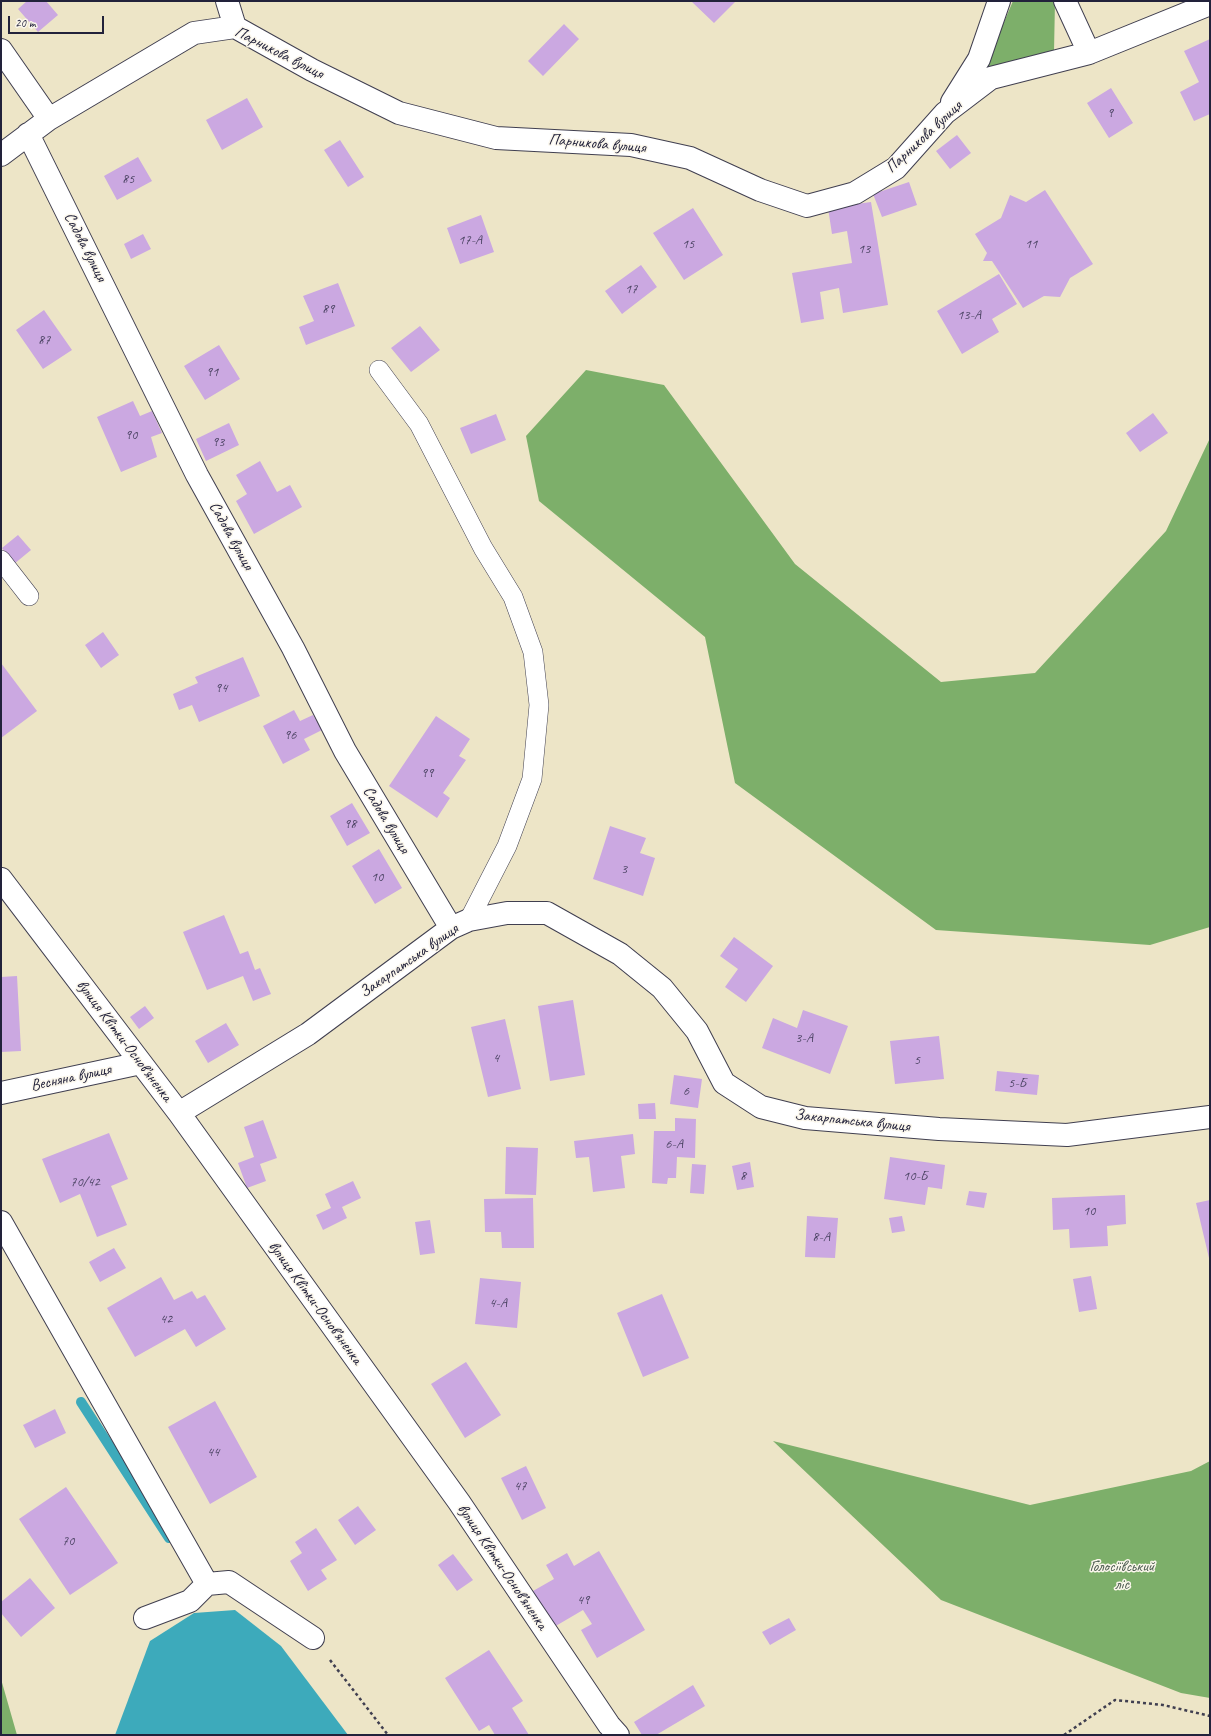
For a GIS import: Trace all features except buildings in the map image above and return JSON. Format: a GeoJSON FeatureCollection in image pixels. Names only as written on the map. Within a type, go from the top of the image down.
{"type":"FeatureCollection","features":[{"type":"Feature","properties":{"kind":"street"},"geometry":{"type":"LineString","coordinates":[[227,1],[235,27]]}},
{"type":"Feature","properties":{"kind":"street"},"geometry":{"type":"LineString","coordinates":[[945,113],[979,59],[999,1]]}},
{"type":"Feature","properties":{"kind":"street"},"geometry":{"type":"LineString","coordinates":[[1065,1],[1089,53]]}},
{"type":"Feature","properties":{"kind":"street","name":"Парникова вулиця"},"geometry":{"type":"LineString","coordinates":[[1,155],[49,119],[194,33],[235,27],[312,70],[399,113],[496,138],[631,145],[690,158],[760,190],[807,206],[855,193],[896,168],[945,113],[991,78],[1089,53],[1210,4]]}},
{"type":"Feature","properties":{"kind":"street"},"geometry":{"type":"LineString","coordinates":[[1,50],[49,119]]}},
{"type":"Feature","properties":{"kind":"street","name":"Садова вулиця"},"geometry":{"type":"LineString","coordinates":[[28,134],[197,475],[293,648],[344,751],[460,924]]}},
{"type":"Feature","properties":{"kind":"street","name":"вулиця Квітки-Основ’яненка"},"geometry":{"type":"LineString","coordinates":[[1,879],[179,1113],[458,1502],[609,1725],[618,1735]]}},
{"type":"Feature","properties":{"kind":"street","name":"Закарпатська вулиця"},"geometry":{"type":"LineString","coordinates":[[179,1113],[308,1034],[460,924],[507,913],[547,913],[620,954],[662,988],[696,1031],[724,1083],[761,1107],[805,1118],[939,1129],[1067,1135],[1210,1117]]}},
{"type":"Feature","properties":{"kind":"street","name":"Весняна вулиця"},"geometry":{"type":"LineString","coordinates":[[1,1094],[141,1063]]}},
{"type":"Feature","properties":{"kind":"street"},"geometry":{"type":"LineString","coordinates":[[1,1222],[207,1584]]}},
{"type":"Feature","properties":{"kind":"street"},"geometry":{"type":"LineString","coordinates":[[145,1618],[190,1601],[207,1584],[229,1582],[313,1638]]}},
{"type":"Feature","properties":{"kind":"lane"},"geometry":{"type":"LineString","coordinates":[[378,370],[419,424],[483,548],[513,597],[533,652],[538,705],[532,779],[507,846],[460,924]]}},
{"type":"Feature","properties":{"kind":"lane"},"geometry":{"type":"LineString","coordinates":[[1,560],[29,596]]}},
{"type":"Feature","properties":{"kind":"path"},"geometry":{"type":"LineString","coordinates":[[313,1638],[388,1735]]}},
{"type":"Feature","properties":{"kind":"path"},"geometry":{"type":"LineString","coordinates":[[1064,1735],[1114,1700],[1163,1705],[1210,1716]]}},
{"type":"Feature","properties":{"kind":"green space"},"geometry":{"type":"Polygon","coordinates":[[[1013,1],[1055,1],[1054,52],[997,65],[980,78],[1013,1]]]}},
{"type":"Feature","properties":{"kind":"green space"},"geometry":{"type":"Polygon","coordinates":[[[586,370],[664,385],[795,564],[941,682],[1035,673],[1166,531],[1210,438],[1210,927],[1150,945],[936,930],[735,783],[705,637],[539,501],[526,436],[586,370]]]}},
{"type":"Feature","properties":{"kind":"green space","name":"Голосіївський ліс"},"geometry":{"type":"Polygon","coordinates":[[[773,1441],[1030,1505],[1191,1471],[1210,1461],[1210,1698],[1181,1693],[941,1600],[773,1441]]]}},
{"type":"Feature","properties":{"kind":"green space"},"geometry":{"type":"Polygon","coordinates":[[[1,1679],[17,1735],[1,1735],[1,1679]]]}},
{"type":"Feature","properties":{"kind":"water"},"geometry":{"type":"Polygon","coordinates":[[[235,1610],[281,1646],[348,1735],[115,1735],[150,1641],[194,1613],[235,1610]]]}},
{"type":"Feature","properties":{"kind":"waterway"},"geometry":{"type":"LineString","coordinates":[[81,1402],[169,1538]]}}]}
